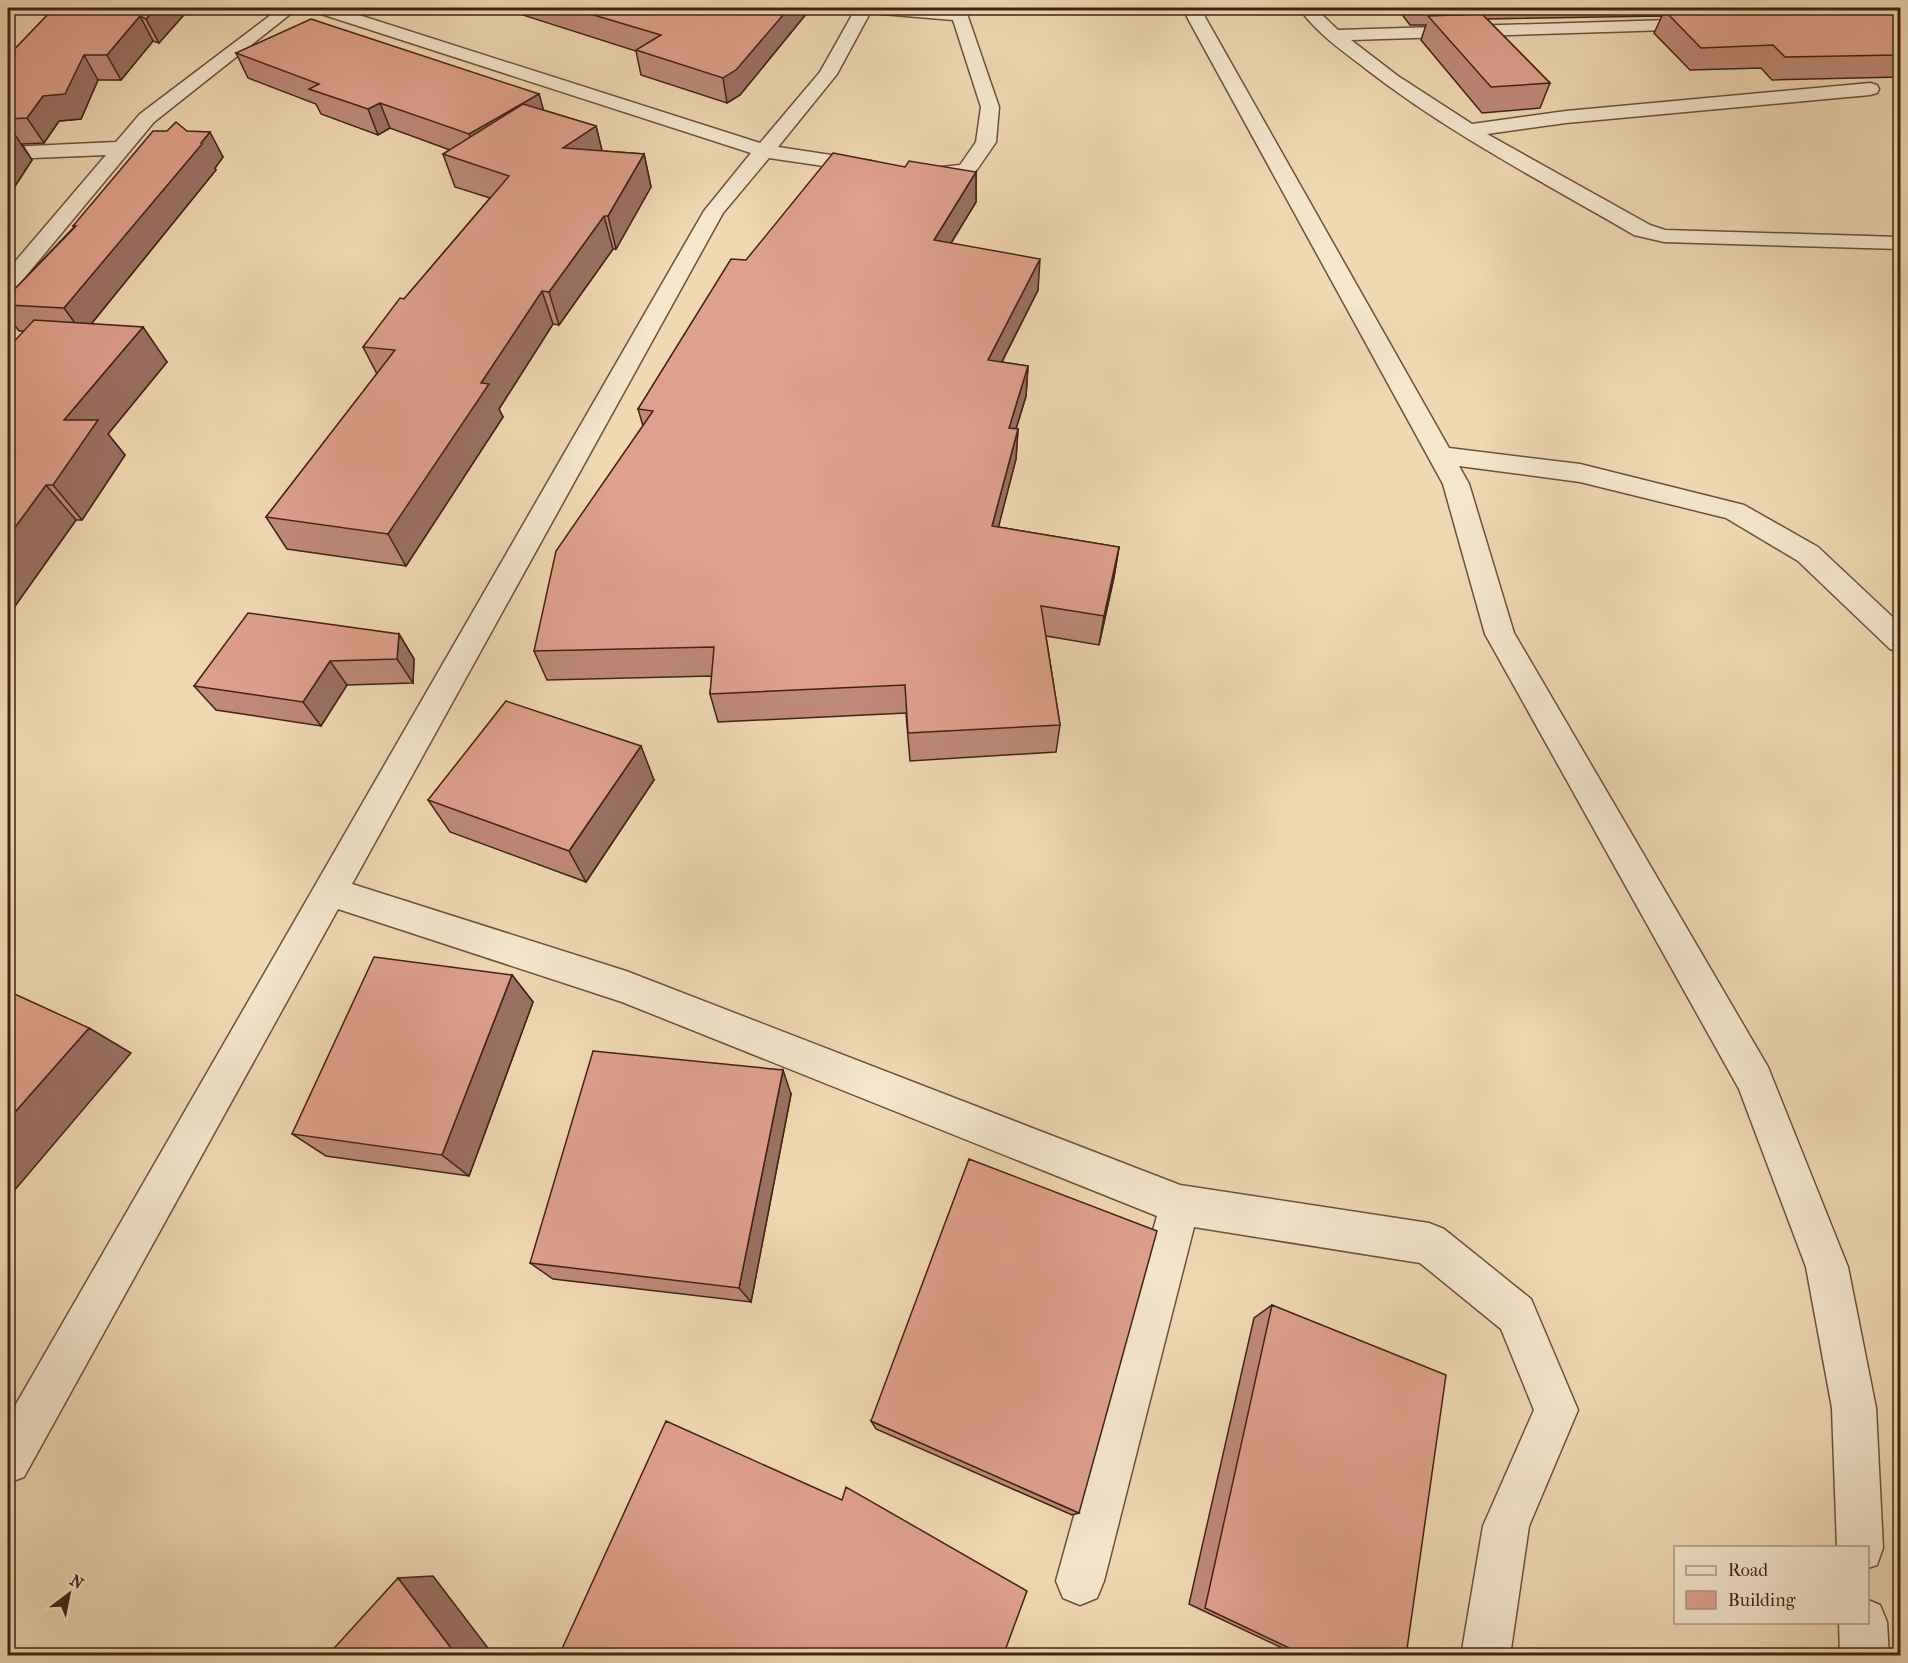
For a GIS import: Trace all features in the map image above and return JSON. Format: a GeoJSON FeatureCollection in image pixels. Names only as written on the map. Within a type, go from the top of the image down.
{"type":"FeatureCollection","features":[{"type":"Feature","properties":{"kind":"street"},"geometry":{"type":"LineString","coordinates":[[8,283],[147,118],[290,8]]}},
{"type":"Feature","properties":{"kind":"street"},"geometry":{"type":"LineString","coordinates":[[321,8],[764,151],[886,169]]}},
{"type":"Feature","properties":{"kind":"street"},"geometry":{"type":"LineString","coordinates":[[8,1461],[714,211],[828,74],[864,8]]}},
{"type":"Feature","properties":{"kind":"street"},"geometry":{"type":"LineString","coordinates":[[871,8],[960,15],[990,107],[986,142],[967,170],[931,175],[909,172]]}},
{"type":"Feature","properties":{"kind":"street"},"geometry":{"type":"LineString","coordinates":[[1196,8],[1196,17],[1456,484],[1500,634],[1755,1080],[1827,1267],[1854,1408],[1860,1546]]}},
{"type":"Feature","properties":{"kind":"street"},"geometry":{"type":"LineString","coordinates":[[1307,8],[1335,35],[1382,73],[1466,131],[1642,230],[1664,236],[1900,243]]}},
{"type":"Feature","properties":{"kind":"street"},"geometry":{"type":"LineString","coordinates":[[1335,35],[1648,24],[1717,24]]}},
{"type":"Feature","properties":{"kind":"street"},"geometry":{"type":"LineString","coordinates":[[1466,131],[1566,117],[1870,89]]}},
{"type":"Feature","properties":{"kind":"street"},"geometry":{"type":"LineString","coordinates":[[8,153],[122,148]]}},
{"type":"Feature","properties":{"kind":"street"},"geometry":{"type":"LineString","coordinates":[[1439,455],[1581,473],[1735,511],[1808,555],[1900,641]]}},
{"type":"Feature","properties":{"kind":"street"},"geometry":{"type":"LineString","coordinates":[[330,892],[627,987],[1180,1205],[1429,1244],[1516,1314],[1556,1410],[1506,1526],[1485,1656]]}},
{"type":"Feature","properties":{"kind":"street"},"geometry":{"type":"LineString","coordinates":[[1080,1581],[1180,1205]]}},
{"type":"Feature","properties":{"kind":"street"},"geometry":{"type":"LineString","coordinates":[[1863,1624],[1865,1656]]}},
{"type":"Feature","properties":{"kind":"building"},"geometry":{"type":"Polygon","coordinates":[[[54,8],[156,8],[146,19],[140,16],[107,55],[84,55],[65,94],[43,96],[27,118],[8,119],[8,56],[54,8]]]}},
{"type":"Feature","properties":{"kind":"building"},"geometry":{"type":"Polygon","coordinates":[[[570,8],[789,8],[736,70],[723,78],[636,50],[661,35],[570,8]]]}},
{"type":"Feature","properties":{"kind":"building"},"geometry":{"type":"Polygon","coordinates":[[[1665,11],[1900,13],[1900,55],[1785,57],[1773,45],[1701,48],[1665,11]]]}},
{"type":"Feature","properties":{"kind":"building"},"geometry":{"type":"Polygon","coordinates":[[[1482,14],[1550,83],[1491,87],[1428,16],[1482,14]]]}},
{"type":"Feature","properties":{"kind":"building"},"geometry":{"type":"Polygon","coordinates":[[[311,19],[539,94],[469,134],[380,103],[368,109],[309,89],[319,84],[236,53],[311,19]]]}},
{"type":"Feature","properties":{"kind":"building"},"geometry":{"type":"Polygon","coordinates":[[[523,104],[596,126],[563,148],[644,154],[608,216],[604,216],[549,292],[542,291],[481,383],[489,384],[388,534],[266,517],[395,350],[363,347],[400,298],[404,299],[509,176],[443,154],[523,104]]]}},
{"type":"Feature","properties":{"kind":"building"},"geometry":{"type":"Polygon","coordinates":[[[176,122],[187,131],[210,132],[64,308],[8,305],[8,296],[76,226],[73,226],[153,131],[167,131],[176,122]]]}},
{"type":"Feature","properties":{"kind":"building"},"geometry":{"type":"Polygon","coordinates":[[[8,135],[15,135],[8,146],[8,135]]]}},
{"type":"Feature","properties":{"kind":"building"},"geometry":{"type":"Polygon","coordinates":[[[833,153],[905,167],[909,161],[976,172],[934,240],[1040,259],[988,360],[1028,366],[1009,428],[1018,429],[992,526],[1119,547],[1104,616],[1041,606],[1060,725],[908,733],[905,685],[710,694],[714,647],[534,651],[556,551],[653,411],[638,409],[731,259],[746,260],[833,153]]]}},
{"type":"Feature","properties":{"kind":"building"},"geometry":{"type":"Polygon","coordinates":[[[34,320],[143,327],[64,420],[98,420],[53,485],[46,485],[8,537],[8,348],[34,320]]]}},
{"type":"Feature","properties":{"kind":"building"},"geometry":{"type":"Polygon","coordinates":[[[248,613],[399,634],[397,659],[330,661],[303,702],[194,686],[248,613]]]}},
{"type":"Feature","properties":{"kind":"building"},"geometry":{"type":"Polygon","coordinates":[[[506,701],[641,746],[569,851],[428,800],[506,701]]]}},
{"type":"Feature","properties":{"kind":"building"},"geometry":{"type":"Polygon","coordinates":[[[374,957],[512,975],[442,1155],[292,1134],[374,957]]]}},
{"type":"Feature","properties":{"kind":"building"},"geometry":{"type":"Polygon","coordinates":[[[8,991],[89,1028],[8,1120],[8,991]]]}},
{"type":"Feature","properties":{"kind":"building"},"geometry":{"type":"Polygon","coordinates":[[[593,1051],[783,1070],[739,1288],[530,1263],[593,1051]]]}},
{"type":"Feature","properties":{"kind":"building"},"geometry":{"type":"Polygon","coordinates":[[[969,1159],[1157,1231],[1079,1513],[871,1421],[969,1159]]]}},
{"type":"Feature","properties":{"kind":"building"},"geometry":{"type":"Polygon","coordinates":[[[1272,1305],[1446,1375],[1406,1656],[1306,1656],[1205,1608],[1272,1305]]]}},
{"type":"Feature","properties":{"kind":"building"},"geometry":{"type":"Polygon","coordinates":[[[666,1421],[842,1500],[846,1487],[1027,1591],[1003,1656],[569,1656],[561,1651],[666,1421]]]}},
{"type":"Feature","properties":{"kind":"building"},"geometry":{"type":"Polygon","coordinates":[[[398,1578],[457,1656],[327,1656],[398,1578]]]}}]}
